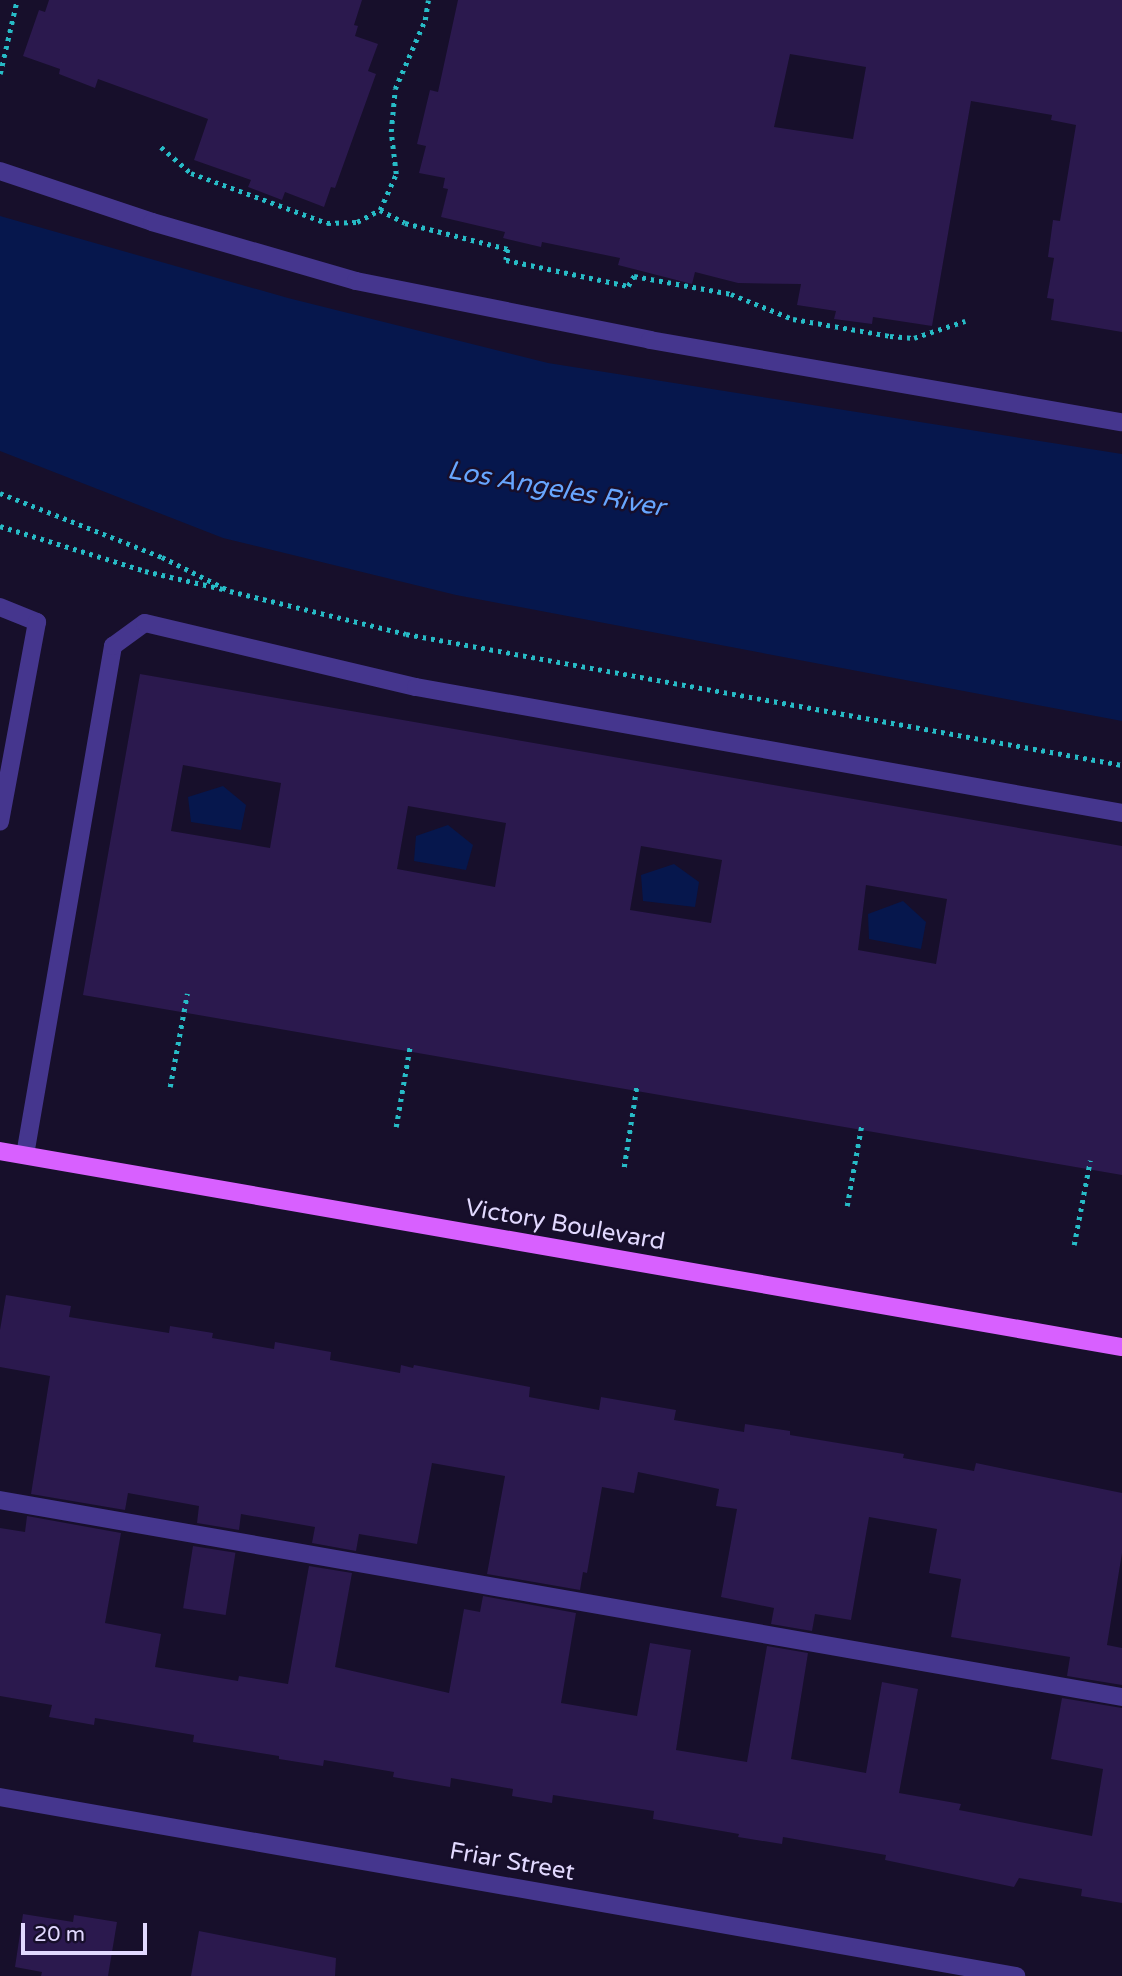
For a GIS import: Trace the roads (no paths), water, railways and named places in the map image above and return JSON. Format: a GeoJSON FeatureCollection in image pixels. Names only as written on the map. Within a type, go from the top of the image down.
{"type":"FeatureCollection","features":[{"type":"Feature","properties":{"kind":"main road","name":"Victory Boulevard"},"geometry":{"type":"LineString","coordinates":[[0,1151],[1122,1348]]}},
{"type":"Feature","properties":{"kind":"street"},"geometry":{"type":"LineString","coordinates":[[0,172],[152,222],[356,281],[650,340],[1122,422]]}},
{"type":"Feature","properties":{"kind":"street"},"geometry":{"type":"LineString","coordinates":[[0,607],[37,622],[0,822]]}},
{"type":"Feature","properties":{"kind":"street"},"geometry":{"type":"LineString","coordinates":[[25,1155],[113,646],[145,623],[416,687],[1122,813]]}},
{"type":"Feature","properties":{"kind":"street"},"geometry":{"type":"LineString","coordinates":[[0,1500],[1122,1697]]}},
{"type":"Feature","properties":{"kind":"street","name":"Friar Street"},"geometry":{"type":"LineString","coordinates":[[0,1797],[1016,1976]]}},
{"type":"Feature","properties":{"kind":"water","name":"Los Angeles River"},"geometry":{"type":"Polygon","coordinates":[[[0,216],[288,298],[548,363],[1122,454],[1122,721],[456,595],[223,538],[0,451],[0,216]]]}},
{"type":"Feature","properties":{"kind":"water"},"geometry":{"type":"Polygon","coordinates":[[[223,786],[246,805],[241,830],[191,822],[188,797],[223,786]]]}},
{"type":"Feature","properties":{"kind":"water"},"geometry":{"type":"Polygon","coordinates":[[[448,825],[473,845],[466,870],[414,861],[416,836],[448,825]]]}},
{"type":"Feature","properties":{"kind":"water"},"geometry":{"type":"Polygon","coordinates":[[[674,864],[699,882],[695,907],[643,901],[641,875],[674,864]]]}},
{"type":"Feature","properties":{"kind":"water"},"geometry":{"type":"Polygon","coordinates":[[[903,901],[926,922],[921,949],[869,939],[868,914],[903,901]]]}}]}
